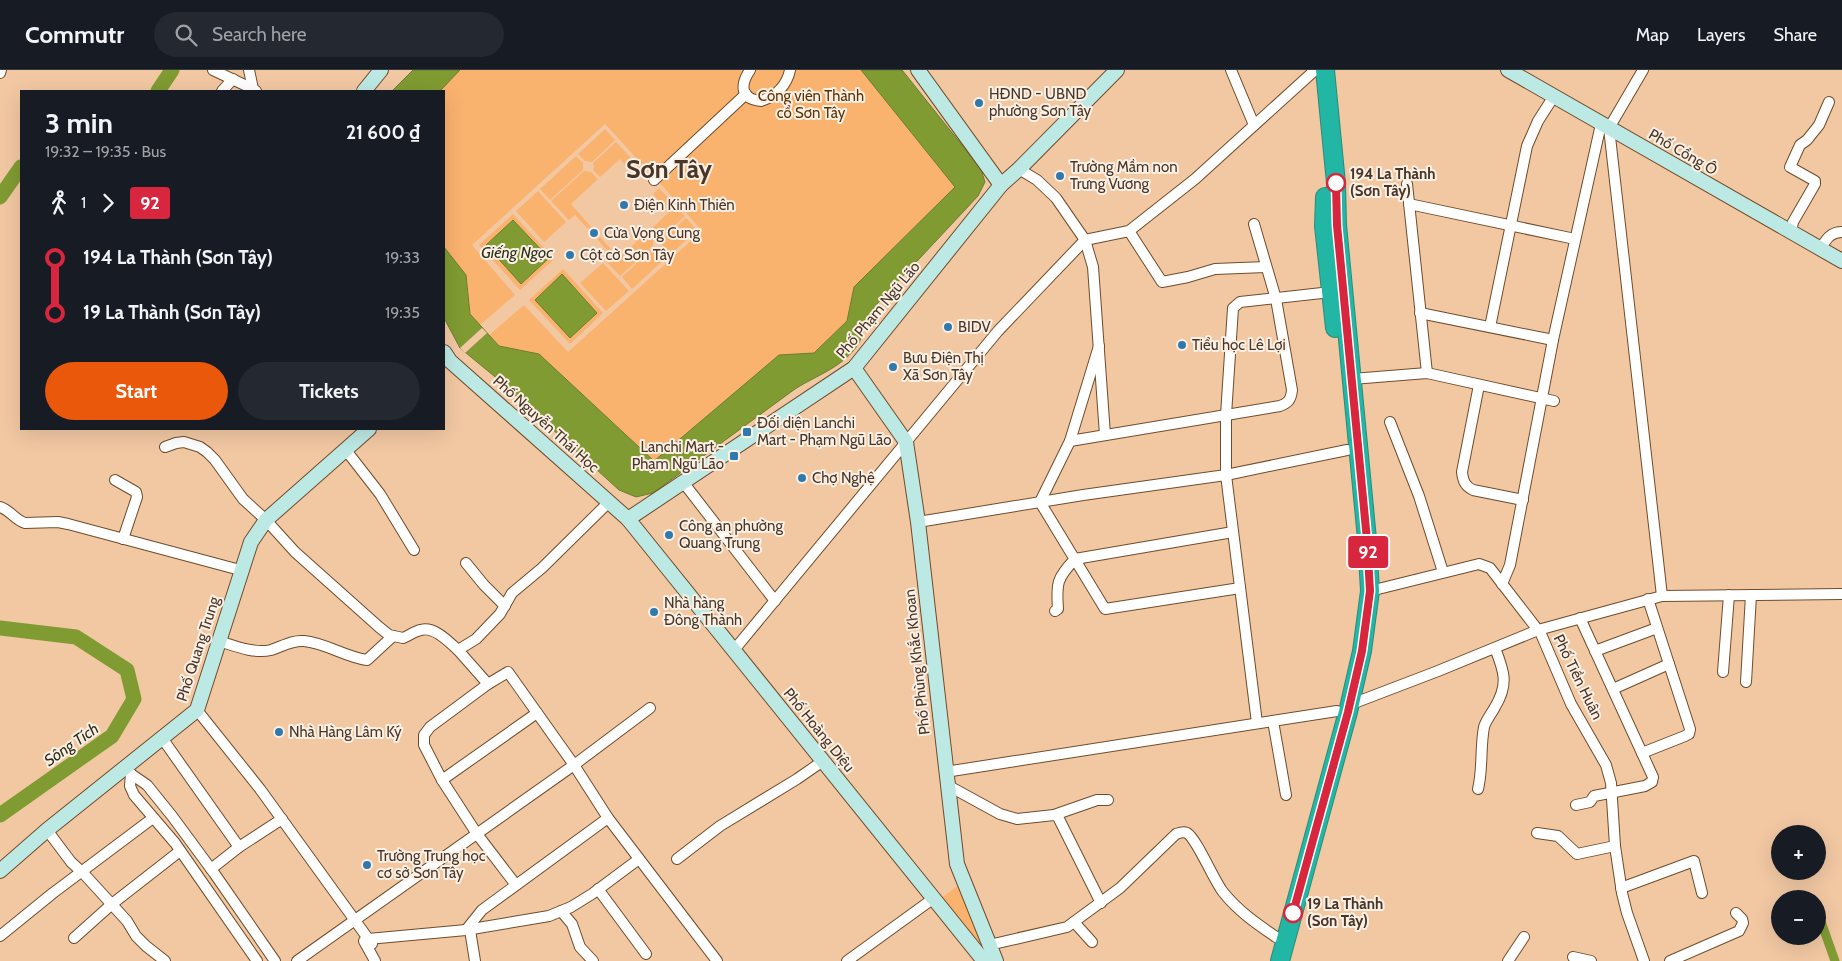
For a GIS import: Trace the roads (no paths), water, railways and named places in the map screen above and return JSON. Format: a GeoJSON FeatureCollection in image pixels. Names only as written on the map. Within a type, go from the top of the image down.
{"type":"FeatureCollection","features":[{"type":"Feature","properties":{"kind":"highway"},"geometry":{"type":"LineString","coordinates":[[1280,961],[1343,708],[1358,593],[1356,544],[1324,226],[1326,184],[1318,70]]}},
{"type":"Feature","properties":{"kind":"highway"},"geometry":{"type":"LineString","coordinates":[[1270,961],[1343,708],[1362,651],[1370,591],[1367,540],[1337,225],[1336,183],[1318,70]]}},
{"type":"Feature","properties":{"kind":"street"},"geometry":{"type":"LineString","coordinates":[[0,74],[1,70]]}},
{"type":"Feature","properties":{"kind":"street"},"geometry":{"type":"LineString","coordinates":[[213,70],[254,90]]}},
{"type":"Feature","properties":{"kind":"street"},"geometry":{"type":"LineString","coordinates":[[249,70],[254,90]]}},
{"type":"Feature","properties":{"kind":"street"},"geometry":{"type":"LineString","coordinates":[[365,90],[381,70]]}},
{"type":"Feature","properties":{"kind":"street"},"geometry":{"type":"LineString","coordinates":[[750,70],[743,85],[746,94],[755,100],[761,101],[772,96],[782,87],[790,70]]}},
{"type":"Feature","properties":{"kind":"street"},"geometry":{"type":"LineString","coordinates":[[918,70],[1001,185]]}},
{"type":"Feature","properties":{"kind":"street","name":"Phố Phạm Ngũ Lão"},"geometry":{"type":"LineString","coordinates":[[628,519],[854,368],[1001,185],[1117,70]]}},
{"type":"Feature","properties":{"kind":"street"},"geometry":{"type":"LineString","coordinates":[[1231,70],[1254,124]]}},
{"type":"Feature","properties":{"kind":"street"},"geometry":{"type":"LineString","coordinates":[[734,650],[998,331],[1085,240],[1129,231],[1194,179],[1254,124],[1318,70]]}},
{"type":"Feature","properties":{"kind":"street","name":"Phố Cổng Ô"},"geometry":{"type":"LineString","coordinates":[[1508,70],[1842,261]]}},
{"type":"Feature","properties":{"kind":"street"},"geometry":{"type":"LineString","coordinates":[[1502,584],[1510,566],[1553,340],[1575,239],[1605,126],[1643,70]]}},
{"type":"Feature","properties":{"kind":"street"},"geometry":{"type":"LineString","coordinates":[[223,90],[233,79]]}},
{"type":"Feature","properties":{"kind":"street"},"geometry":{"type":"LineString","coordinates":[[654,180],[746,94]]}},
{"type":"Feature","properties":{"kind":"street"},"geometry":{"type":"LineString","coordinates":[[1490,327],[1527,146],[1538,121],[1554,96]]}},
{"type":"Feature","properties":{"kind":"street"},"geometry":{"type":"LineString","coordinates":[[1791,232],[1793,222],[1815,181],[1790,167],[1800,145],[1812,135],[1819,125],[1829,102]]}},
{"type":"Feature","properties":{"kind":"street"},"geometry":{"type":"LineString","coordinates":[[1605,126],[1662,596]]}},
{"type":"Feature","properties":{"kind":"street"},"geometry":{"type":"LineString","coordinates":[[1019,169],[1037,180],[1056,198],[1085,240],[1093,267],[1105,435]]}},
{"type":"Feature","properties":{"kind":"street"},"geometry":{"type":"LineString","coordinates":[[1407,184],[1427,374]]}},
{"type":"Feature","properties":{"kind":"street"},"geometry":{"type":"LineString","coordinates":[[1409,204],[1575,239]]}},
{"type":"Feature","properties":{"kind":"street"},"geometry":{"type":"LineString","coordinates":[[1070,440],[1280,406],[1288,403],[1292,390],[1275,297],[1254,224]]}},
{"type":"Feature","properties":{"kind":"street"},"geometry":{"type":"LineString","coordinates":[[1129,231],[1162,282],[1214,269],[1266,267]]}},
{"type":"Feature","properties":{"kind":"street"},"geometry":{"type":"LineString","coordinates":[[1820,249],[1829,236],[1836,232],[1842,232]]}},
{"type":"Feature","properties":{"kind":"street"},"geometry":{"type":"LineString","coordinates":[[1257,723],[1226,475],[1226,415],[1232,308],[1240,302],[1331,292]]}},
{"type":"Feature","properties":{"kind":"street"},"geometry":{"type":"LineString","coordinates":[[1420,312],[1553,340]]}},
{"type":"Feature","properties":{"kind":"street"},"geometry":{"type":"LineString","coordinates":[[1040,502],[1070,440],[1099,346]]}},
{"type":"Feature","properties":{"kind":"street","name":"Phố Nguyễn Thái Học"},"geometry":{"type":"LineString","coordinates":[[446,360],[628,519]]}},
{"type":"Feature","properties":{"kind":"street","name":"Phố Phùng Khắc Khoan"},"geometry":{"type":"LineString","coordinates":[[854,368],[906,442],[918,522],[957,864],[991,957]]}},
{"type":"Feature","properties":{"kind":"street"},"geometry":{"type":"LineString","coordinates":[[1352,379],[1427,374],[1554,401]]}},
{"type":"Feature","properties":{"kind":"street"},"geometry":{"type":"LineString","coordinates":[[1479,385],[1462,472],[1463,480],[1467,487],[1473,490],[1523,500]]}},
{"type":"Feature","properties":{"kind":"street"},"geometry":{"type":"LineString","coordinates":[[1390,422],[1419,496],[1443,572]]}},
{"type":"Feature","properties":{"kind":"street","name":"Phố Quang Trung"},"geometry":{"type":"LineString","coordinates":[[0,872],[47,830],[128,771],[162,738],[197,710],[240,570],[251,542],[266,520],[369,430]]}},
{"type":"Feature","properties":{"kind":"street"},"geometry":{"type":"LineString","coordinates":[[165,447],[176,442],[184,442],[200,447],[215,460],[243,499],[266,520],[295,552],[379,628],[393,636],[403,638],[420,630],[430,630],[458,650],[488,684]]}},
{"type":"Feature","properties":{"kind":"street"},"geometry":{"type":"LineString","coordinates":[[345,449],[380,494],[414,550]]}},
{"type":"Feature","properties":{"kind":"street"},"geometry":{"type":"LineString","coordinates":[[918,522],[1226,475],[1347,450]]}},
{"type":"Feature","properties":{"kind":"street"},"geometry":{"type":"LineString","coordinates":[[116,480],[136,492],[137,497],[123,540]]}},
{"type":"Feature","properties":{"kind":"street"},"geometry":{"type":"LineString","coordinates":[[683,482],[774,601]]}},
{"type":"Feature","properties":{"kind":"street"},"geometry":{"type":"LineString","coordinates":[[458,650],[476,639],[500,614],[512,593],[542,568],[609,502]]}},
{"type":"Feature","properties":{"kind":"street"},"geometry":{"type":"LineString","coordinates":[[1040,502],[1105,609],[1240,588]]}},
{"type":"Feature","properties":{"kind":"street"},"geometry":{"type":"LineString","coordinates":[[0,507],[10,510],[21,521],[58,522],[240,570]]}},
{"type":"Feature","properties":{"kind":"street","name":"Phố Hoàng Diệu"},"geometry":{"type":"LineString","coordinates":[[628,519],[934,898],[991,957]]}},
{"type":"Feature","properties":{"kind":"street"},"geometry":{"type":"LineString","coordinates":[[1056,611],[1058,610],[1057,584],[1061,574],[1075,559],[1233,532]]}},
{"type":"Feature","properties":{"kind":"street"},"geometry":{"type":"LineString","coordinates":[[466,562],[505,606]]}},
{"type":"Feature","properties":{"kind":"street","name":"Phố Tiền Huân"},"geometry":{"type":"LineString","coordinates":[[1370,591],[1443,572],[1479,564],[1485,565],[1490,568],[1538,630],[1548,647],[1571,704],[1603,758],[1611,783],[1615,846],[1621,888],[1627,913],[1644,961]]}},
{"type":"Feature","properties":{"kind":"street"},"geometry":{"type":"LineString","coordinates":[[946,778],[1343,708],[1538,630],[1662,596],[1842,594]]}},
{"type":"Feature","properties":{"kind":"street"},"geometry":{"type":"LineString","coordinates":[[1723,672],[1729,595]]}},
{"type":"Feature","properties":{"kind":"street"},"geometry":{"type":"LineString","coordinates":[[1746,682],[1751,595]]}},
{"type":"Feature","properties":{"kind":"street"},"geometry":{"type":"LineString","coordinates":[[1642,753],[1689,734],[1690,728],[1648,600]]}},
{"type":"Feature","properties":{"kind":"street"},"geometry":{"type":"LineString","coordinates":[[1576,804],[1590,802],[1594,796],[1644,786],[1652,782],[1653,777],[1580,618]]}},
{"type":"Feature","properties":{"kind":"street"},"geometry":{"type":"LineString","coordinates":[[1595,651],[1657,628]]}},
{"type":"Feature","properties":{"kind":"street"},"geometry":{"type":"LineString","coordinates":[[219,641],[262,651],[291,642],[308,642],[367,660],[393,636]]}},
{"type":"Feature","properties":{"kind":"street"},"geometry":{"type":"LineString","coordinates":[[1478,789],[1482,768],[1482,743],[1485,724],[1502,696],[1504,685],[1503,670],[1495,648]]}},
{"type":"Feature","properties":{"kind":"street"},"geometry":{"type":"LineString","coordinates":[[1613,689],[1669,664]]}},
{"type":"Feature","properties":{"kind":"street"},"geometry":{"type":"LineString","coordinates":[[516,885],[477,834],[442,780],[424,745],[424,735],[430,727],[488,684],[508,672],[574,764],[608,818],[717,961]]}},
{"type":"Feature","properties":{"kind":"street"},"geometry":{"type":"LineString","coordinates":[[297,961],[477,834],[650,708]]}},
{"type":"Feature","properties":{"kind":"street"},"geometry":{"type":"LineString","coordinates":[[197,710],[282,819],[355,920],[380,961]]}},
{"type":"Feature","properties":{"kind":"street"},"geometry":{"type":"LineString","coordinates":[[442,780],[537,713]]}},
{"type":"Feature","properties":{"kind":"street"},"geometry":{"type":"LineString","coordinates":[[1273,721],[1286,795]]}},
{"type":"Feature","properties":{"kind":"street"},"geometry":{"type":"LineString","coordinates":[[162,738],[239,847]]}},
{"type":"Feature","properties":{"kind":"street"},"geometry":{"type":"LineString","coordinates":[[677,859],[720,826],[823,761]]}},
{"type":"Feature","properties":{"kind":"street"},"geometry":{"type":"LineString","coordinates":[[128,771],[130,786],[134,795],[180,851],[257,961]]}},
{"type":"Feature","properties":{"kind":"street"},"geometry":{"type":"LineString","coordinates":[[128,771],[147,785],[211,869],[275,961]]}},
{"type":"Feature","properties":{"kind":"street"},"geometry":{"type":"LineString","coordinates":[[946,778],[1000,814],[1017,819],[1054,814],[1097,800],[1108,800]]}},
{"type":"Feature","properties":{"kind":"street"},"geometry":{"type":"LineString","coordinates":[[1054,814],[1058,817],[1101,902]]}},
{"type":"Feature","properties":{"kind":"street"},"geometry":{"type":"LineString","coordinates":[[0,936],[153,818]]}},
{"type":"Feature","properties":{"kind":"street"},"geometry":{"type":"LineString","coordinates":[[475,961],[468,930],[482,910],[608,818]]}},
{"type":"Feature","properties":{"kind":"street"},"geometry":{"type":"LineString","coordinates":[[211,869],[239,847],[282,819]]}},
{"type":"Feature","properties":{"kind":"street"},"geometry":{"type":"LineString","coordinates":[[47,830],[71,862],[127,921],[136,936],[165,961]]}},
{"type":"Feature","properties":{"kind":"street"},"geometry":{"type":"LineString","coordinates":[[991,957],[1067,927],[1120,888],[1176,834],[1181,832],[1187,834],[1194,842],[1223,892],[1245,915],[1276,937]]}},
{"type":"Feature","properties":{"kind":"street"},"geometry":{"type":"LineString","coordinates":[[1537,833],[1558,836],[1576,854],[1615,846]]}},
{"type":"Feature","properties":{"kind":"street"},"geometry":{"type":"LineString","coordinates":[[74,938],[112,904],[180,851]]}},
{"type":"Feature","properties":{"kind":"street"},"geometry":{"type":"LineString","coordinates":[[375,961],[364,941],[368,939],[468,930],[550,916],[598,889],[639,859]]}},
{"type":"Feature","properties":{"kind":"street"},"geometry":{"type":"LineString","coordinates":[[1621,888],[1694,861],[1702,893]]}},
{"type":"Feature","properties":{"kind":"street"},"geometry":{"type":"LineString","coordinates":[[598,889],[646,954]]}},
{"type":"Feature","properties":{"kind":"street"},"geometry":{"type":"LineString","coordinates":[[846,961],[934,898]]}},
{"type":"Feature","properties":{"kind":"street"},"geometry":{"type":"LineString","coordinates":[[561,911],[572,924],[580,947],[593,961]]}},
{"type":"Feature","properties":{"kind":"street"},"geometry":{"type":"LineString","coordinates":[[1670,961],[1739,931],[1743,923],[1736,913]]}},
{"type":"Feature","properties":{"kind":"street"},"geometry":{"type":"LineString","coordinates":[[1074,922],[1092,942]]}},
{"type":"Feature","properties":{"kind":"street"},"geometry":{"type":"LineString","coordinates":[[1508,961],[1524,937]]}},
{"type":"Feature","properties":{"kind":"street"},"geometry":{"type":"LineString","coordinates":[[1573,957],[1591,961]]}},
{"type":"Feature","properties":{"kind":"water"},"geometry":{"type":"Polygon","coordinates":[[[413,70],[460,70],[441,90],[393,90],[413,70]]]}},
{"type":"Feature","properties":{"kind":"water"},"geometry":{"type":"Polygon","coordinates":[[[861,70],[902,70],[981,169],[985,182],[978,196],[877,304],[868,319],[859,343],[846,358],[830,370],[795,389],[653,493],[636,497],[619,490],[494,376],[460,348],[445,320],[445,248],[466,275],[470,314],[499,346],[539,354],[654,461],[779,355],[814,353],[847,321],[854,287],[955,187],[861,70]]]}},
{"type":"Feature","properties":{"kind":"water","name":"Giếng Ngọc"},"geometry":{"type":"Polygon","coordinates":[[[513,220],[549,258],[521,284],[486,245],[513,220]]]}},
{"type":"Feature","properties":{"kind":"water","name":"Giếng Ngọc"},"geometry":{"type":"Polygon","coordinates":[[[562,274],[597,313],[570,338],[535,300],[562,274]]]}},
{"type":"Feature","properties":{"kind":"waterway","name":"Sông Tích"},"geometry":{"type":"LineString","coordinates":[[159,90],[172,70]]}},
{"type":"Feature","properties":{"kind":"waterway","name":"Sông Tích"},"geometry":{"type":"LineString","coordinates":[[0,197],[20,168]]}},
{"type":"Feature","properties":{"kind":"waterway","name":"Sông Tích"},"geometry":{"type":"LineString","coordinates":[[0,628],[76,637],[127,670],[134,699],[112,736],[0,815]]}},
{"type":"Feature","properties":{"kind":"waterway"},"geometry":{"type":"LineString","coordinates":[[1826,936],[1835,961]]}},
{"type":"Feature","properties":{"kind":"place","name":"HĐND - UBND phường Sơn Tây"},"geometry":{"type":"Point","coordinates":[979,103]}},
{"type":"Feature","properties":{"kind":"place","name":"Trường Mầm non Trưng Vương"},"geometry":{"type":"Point","coordinates":[1060,176]}},
{"type":"Feature","properties":{"kind":"place","name":"194 La Thành (Sơn Tây)"},"geometry":{"type":"Point","coordinates":[1336,183]}},
{"type":"Feature","properties":{"kind":"place","name":"Điện Kinh Thiên"},"geometry":{"type":"Point","coordinates":[624,205]}},
{"type":"Feature","properties":{"kind":"place","name":"Cửa Vọng Cung"},"geometry":{"type":"Point","coordinates":[594,233]}},
{"type":"Feature","properties":{"kind":"place","name":"Cột cờ Sơn Tây"},"geometry":{"type":"Point","coordinates":[570,255]}},
{"type":"Feature","properties":{"kind":"place","name":"BIDV"},"geometry":{"type":"Point","coordinates":[948,327]}},
{"type":"Feature","properties":{"kind":"place","name":"Tiểu học Lê Lợi"},"geometry":{"type":"Point","coordinates":[1182,345]}},
{"type":"Feature","properties":{"kind":"place","name":"Bưu Điện Thị Xã Sơn Tây"},"geometry":{"type":"Point","coordinates":[893,367]}},
{"type":"Feature","properties":{"kind":"place","name":"Đối diện Lanchi Mart - Phạm Ngũ Lão"},"geometry":{"type":"Point","coordinates":[747,432]}},
{"type":"Feature","properties":{"kind":"place","name":"Lanchi Mart - Phạm Ngũ Lão"},"geometry":{"type":"Point","coordinates":[734,456]}},
{"type":"Feature","properties":{"kind":"place","name":"Chợ Nghệ"},"geometry":{"type":"Point","coordinates":[802,478]}},
{"type":"Feature","properties":{"kind":"place","name":"Công an phường Quang Trung"},"geometry":{"type":"Point","coordinates":[669,535]}},
{"type":"Feature","properties":{"kind":"place","name":"Nhà hàng Đông Thành"},"geometry":{"type":"Point","coordinates":[654,612]}},
{"type":"Feature","properties":{"kind":"place","name":"Nhà Hàng Lâm Ký"},"geometry":{"type":"Point","coordinates":[279,732]}},
{"type":"Feature","properties":{"kind":"place","name":"Trường Trung học cơ sở Sơn Tây"},"geometry":{"type":"Point","coordinates":[367,865]}},
{"type":"Feature","properties":{"kind":"place","name":"19 La Thành (Sơn Tây)"},"geometry":{"type":"Point","coordinates":[1293,913]}},
{"type":"Feature","properties":{"kind":"district","name":"Sơn Tây"},"geometry":{"type":"Point","coordinates":[669,169]}},
{"type":"Feature","properties":{"kind":"park label","name":"Công viên Thành cổ Sơn Tây"},"geometry":{"type":"Point","coordinates":[811,104]}}]}
